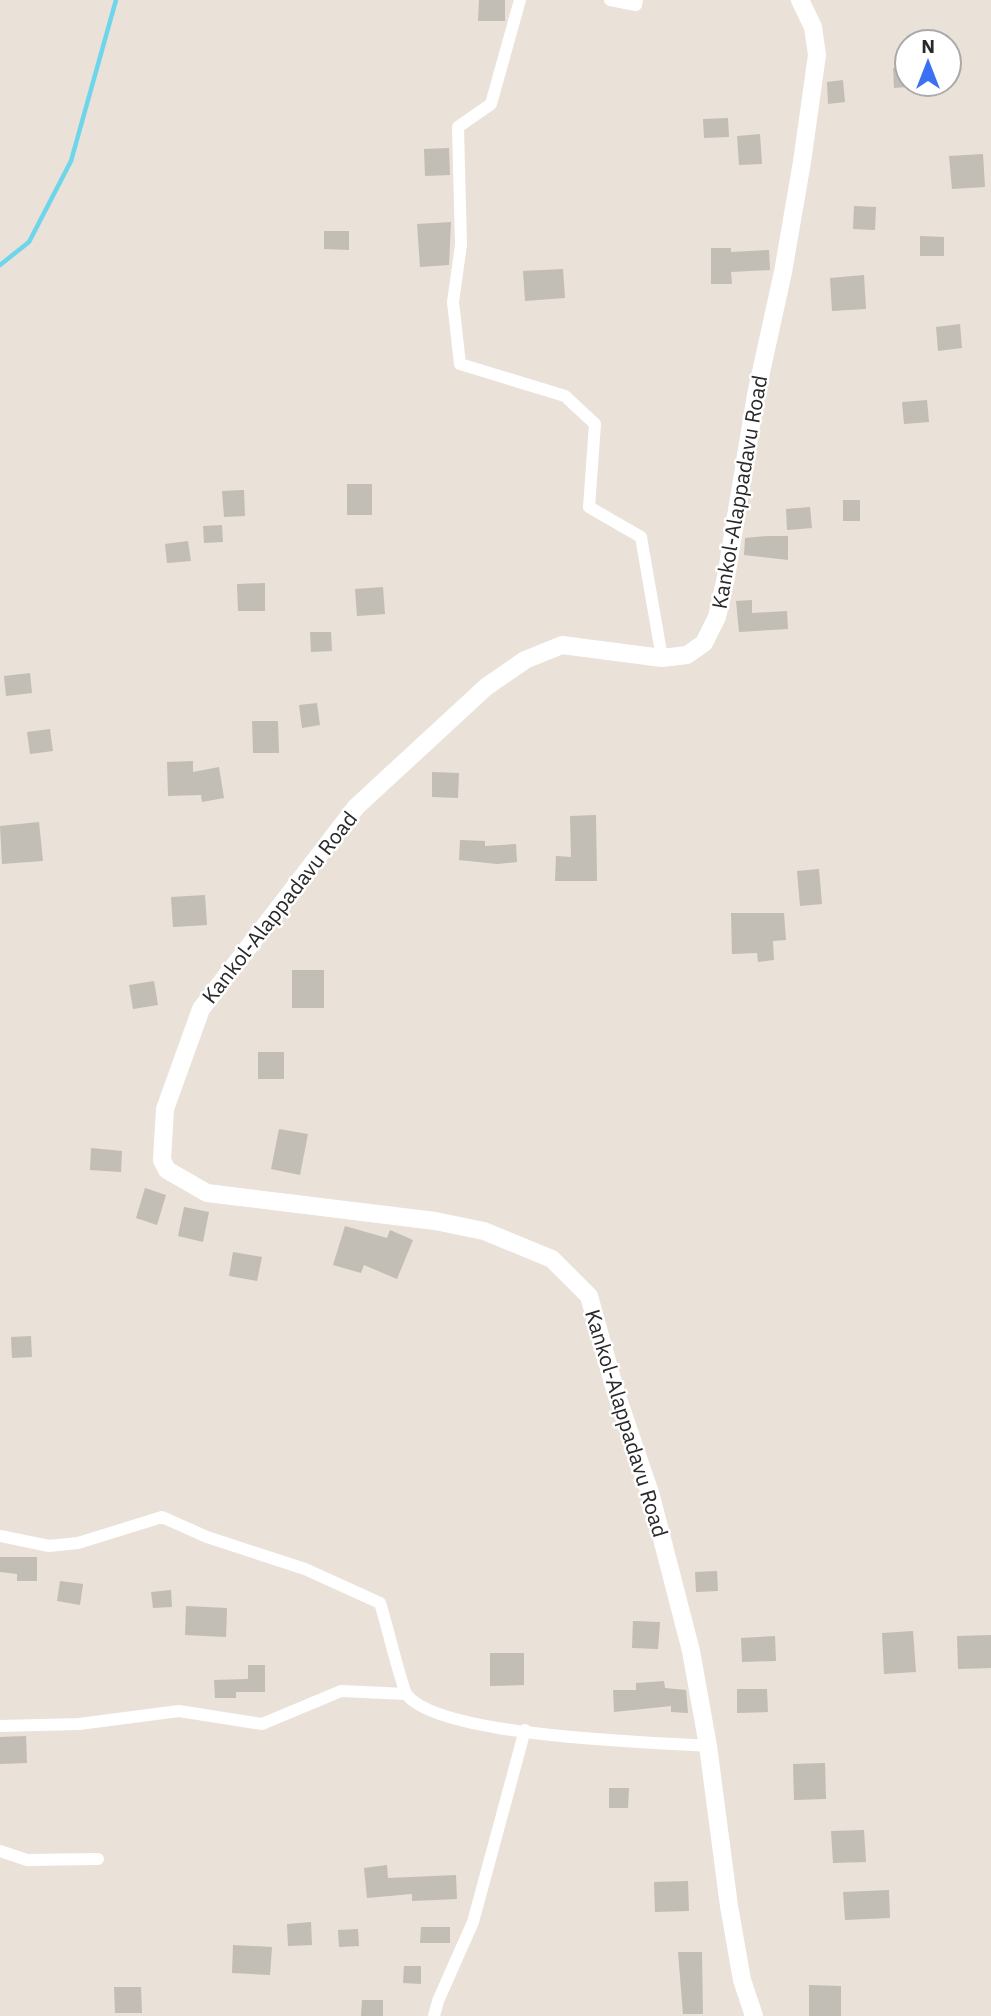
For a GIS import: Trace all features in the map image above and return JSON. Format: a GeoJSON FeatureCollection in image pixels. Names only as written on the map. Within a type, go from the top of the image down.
{"type":"FeatureCollection","features":[{"type":"Feature","properties":{"kind":"main road","name":"Kankol-Alappadavu Road"},"geometry":{"type":"LineString","coordinates":[[754,2016],[742,1980],[729,1906],[708,1746],[691,1650],[651,1496],[615,1390],[589,1296],[551,1259],[484,1231],[435,1221],[207,1193],[167,1170],[162,1160],[165,1109],[201,1009],[356,807],[486,687],[525,660],[562,645],[662,658],[687,655],[704,643],[717,617],[726,577],[756,396],[783,272],[817,55],[813,27],[800,0]]}},
{"type":"Feature","properties":{"kind":"street"},"geometry":{"type":"LineString","coordinates":[[520,0],[491,104],[458,127],[461,245],[453,302],[460,364],[565,396],[596,424],[589,507],[641,537],[662,658]]}},
{"type":"Feature","properties":{"kind":"street"},"geometry":{"type":"LineString","coordinates":[[610,0],[636,5],[637,0]]}},
{"type":"Feature","properties":{"kind":"street"},"geometry":{"type":"LineString","coordinates":[[0,1536],[49,1546],[78,1544],[162,1517],[207,1536],[305,1569],[380,1603],[406,1694]]}},
{"type":"Feature","properties":{"kind":"street"},"geometry":{"type":"LineString","coordinates":[[0,1726],[79,1724],[179,1710],[262,1724],[341,1692],[406,1694],[430,1712],[476,1724],[708,1746]]}},
{"type":"Feature","properties":{"kind":"street"},"geometry":{"type":"LineString","coordinates":[[434,2016],[438,2001],[474,1922],[525,1730]]}},
{"type":"Feature","properties":{"kind":"street"},"geometry":{"type":"LineString","coordinates":[[0,1851],[27,1860],[99,1858]]}},
{"type":"Feature","properties":{"kind":"building"},"geometry":{"type":"Polygon","coordinates":[[[479,0],[505,0],[505,21],[478,21],[479,0]]]}},
{"type":"Feature","properties":{"kind":"building"},"geometry":{"type":"Polygon","coordinates":[[[843,80],[845,102],[828,104],[827,82],[843,80]]]}},
{"type":"Feature","properties":{"kind":"building"},"geometry":{"type":"Polygon","coordinates":[[[728,118],[729,137],[704,138],[703,119],[728,118]]]}},
{"type":"Feature","properties":{"kind":"building"},"geometry":{"type":"Polygon","coordinates":[[[760,134],[762,164],[739,165],[737,136],[760,134]]]}},
{"type":"Feature","properties":{"kind":"building"},"geometry":{"type":"Polygon","coordinates":[[[449,148],[450,175],[425,176],[424,149],[449,148]]]}},
{"type":"Feature","properties":{"kind":"building"},"geometry":{"type":"Polygon","coordinates":[[[983,154],[985,187],[952,189],[949,156],[983,154]]]}},
{"type":"Feature","properties":{"kind":"building"},"geometry":{"type":"Polygon","coordinates":[[[854,206],[876,207],[875,230],[853,229],[854,206]]]}},
{"type":"Feature","properties":{"kind":"building"},"geometry":{"type":"Polygon","coordinates":[[[451,222],[449,265],[420,267],[417,224],[451,222]]]}},
{"type":"Feature","properties":{"kind":"building"},"geometry":{"type":"Polygon","coordinates":[[[324,231],[349,231],[349,250],[324,249],[324,231]]]}},
{"type":"Feature","properties":{"kind":"building"},"geometry":{"type":"Polygon","coordinates":[[[920,236],[944,237],[944,256],[920,256],[920,236]]]}},
{"type":"Feature","properties":{"kind":"building"},"geometry":{"type":"Polygon","coordinates":[[[711,248],[731,248],[731,252],[769,250],[770,270],[731,272],[732,284],[711,284],[711,248]]]}},
{"type":"Feature","properties":{"kind":"building"},"geometry":{"type":"Polygon","coordinates":[[[563,269],[565,298],[525,301],[523,271],[563,269]]]}},
{"type":"Feature","properties":{"kind":"building"},"geometry":{"type":"Polygon","coordinates":[[[864,275],[866,309],[832,311],[830,278],[864,275]]]}},
{"type":"Feature","properties":{"kind":"building"},"geometry":{"type":"Polygon","coordinates":[[[960,324],[962,348],[938,351],[936,327],[960,324]]]}},
{"type":"Feature","properties":{"kind":"building"},"geometry":{"type":"Polygon","coordinates":[[[927,400],[929,422],[904,424],[902,402],[927,400]]]}},
{"type":"Feature","properties":{"kind":"building"},"geometry":{"type":"Polygon","coordinates":[[[347,484],[372,484],[372,515],[347,515],[347,484]]]}},
{"type":"Feature","properties":{"kind":"building"},"geometry":{"type":"Polygon","coordinates":[[[244,490],[245,516],[224,517],[222,491],[244,490]]]}},
{"type":"Feature","properties":{"kind":"building"},"geometry":{"type":"Polygon","coordinates":[[[843,500],[860,500],[860,521],[843,521],[843,500]]]}},
{"type":"Feature","properties":{"kind":"building"},"geometry":{"type":"Polygon","coordinates":[[[810,507],[812,528],[787,530],[786,509],[810,507]]]}},
{"type":"Feature","properties":{"kind":"building"},"geometry":{"type":"Polygon","coordinates":[[[222,525],[223,542],[204,543],[203,526],[222,525]]]}},
{"type":"Feature","properties":{"kind":"building"},"geometry":{"type":"Polygon","coordinates":[[[788,536],[788,560],[744,555],[745,538],[788,536]]]}},
{"type":"Feature","properties":{"kind":"building"},"geometry":{"type":"Polygon","coordinates":[[[188,541],[191,561],[167,563],[165,544],[188,541]]]}},
{"type":"Feature","properties":{"kind":"building"},"geometry":{"type":"Polygon","coordinates":[[[265,583],[265,611],[238,611],[237,584],[265,583]]]}},
{"type":"Feature","properties":{"kind":"building"},"geometry":{"type":"Polygon","coordinates":[[[383,587],[385,614],[357,616],[355,589],[383,587]]]}},
{"type":"Feature","properties":{"kind":"building"},"geometry":{"type":"Polygon","coordinates":[[[752,600],[752,613],[787,611],[788,629],[739,632],[736,601],[752,600]]]}},
{"type":"Feature","properties":{"kind":"building"},"geometry":{"type":"Polygon","coordinates":[[[310,632],[331,632],[332,651],[311,652],[310,632]]]}},
{"type":"Feature","properties":{"kind":"building"},"geometry":{"type":"Polygon","coordinates":[[[30,673],[32,693],[6,696],[4,676],[30,673]]]}},
{"type":"Feature","properties":{"kind":"building"},"geometry":{"type":"Polygon","coordinates":[[[317,703],[320,725],[302,728],[299,705],[317,703]]]}},
{"type":"Feature","properties":{"kind":"building"},"geometry":{"type":"Polygon","coordinates":[[[252,721],[278,721],[279,753],[253,753],[252,721]]]}},
{"type":"Feature","properties":{"kind":"building"},"geometry":{"type":"Polygon","coordinates":[[[50,729],[53,751],[30,754],[27,732],[50,729]]]}},
{"type":"Feature","properties":{"kind":"building"},"geometry":{"type":"Polygon","coordinates":[[[193,761],[193,772],[219,767],[224,798],[202,802],[201,795],[168,796],[167,762],[193,761]]]}},
{"type":"Feature","properties":{"kind":"building"},"geometry":{"type":"Polygon","coordinates":[[[432,772],[459,773],[458,798],[432,797],[432,772]]]}},
{"type":"Feature","properties":{"kind":"building"},"geometry":{"type":"Polygon","coordinates":[[[596,815],[597,881],[555,881],[556,856],[571,857],[570,816],[596,815]]]}},
{"type":"Feature","properties":{"kind":"building"},"geometry":{"type":"Polygon","coordinates":[[[39,822],[43,861],[2,864],[0,826],[39,822]]]}},
{"type":"Feature","properties":{"kind":"building"},"geometry":{"type":"Polygon","coordinates":[[[460,840],[485,841],[485,846],[516,844],[517,862],[497,864],[459,860],[460,840]]]}},
{"type":"Feature","properties":{"kind":"building"},"geometry":{"type":"Polygon","coordinates":[[[819,869],[822,904],[800,906],[797,871],[819,869]]]}},
{"type":"Feature","properties":{"kind":"building"},"geometry":{"type":"Polygon","coordinates":[[[205,895],[207,925],[173,927],[171,897],[205,895]]]}},
{"type":"Feature","properties":{"kind":"building"},"geometry":{"type":"Polygon","coordinates":[[[731,913],[784,913],[786,940],[773,941],[774,960],[758,962],[757,953],[732,954],[731,913]]]}},
{"type":"Feature","properties":{"kind":"building"},"geometry":{"type":"Polygon","coordinates":[[[292,970],[324,970],[324,1008],[292,1008],[292,970]]]}},
{"type":"Feature","properties":{"kind":"building"},"geometry":{"type":"Polygon","coordinates":[[[154,981],[158,1005],[133,1009],[129,985],[154,981]]]}},
{"type":"Feature","properties":{"kind":"building"},"geometry":{"type":"Polygon","coordinates":[[[258,1052],[284,1052],[284,1079],[258,1079],[258,1052]]]}},
{"type":"Feature","properties":{"kind":"building"},"geometry":{"type":"Polygon","coordinates":[[[279,1129],[308,1134],[300,1175],[271,1169],[279,1129]]]}},
{"type":"Feature","properties":{"kind":"building"},"geometry":{"type":"Polygon","coordinates":[[[91,1148],[122,1151],[121,1172],[90,1170],[91,1148]]]}},
{"type":"Feature","properties":{"kind":"building"},"geometry":{"type":"Polygon","coordinates":[[[145,1188],[166,1195],[157,1225],[136,1218],[145,1188]]]}},
{"type":"Feature","properties":{"kind":"building"},"geometry":{"type":"Polygon","coordinates":[[[184,1207],[209,1212],[203,1242],[178,1236],[184,1207]]]}},
{"type":"Feature","properties":{"kind":"building"},"geometry":{"type":"Polygon","coordinates":[[[345,1226],[387,1238],[390,1230],[413,1240],[397,1279],[364,1265],[361,1273],[333,1265],[345,1226]]]}},
{"type":"Feature","properties":{"kind":"building"},"geometry":{"type":"Polygon","coordinates":[[[233,1252],[262,1257],[257,1281],[229,1276],[233,1252]]]}},
{"type":"Feature","properties":{"kind":"building"},"geometry":{"type":"Polygon","coordinates":[[[31,1336],[32,1357],[12,1358],[11,1337],[31,1336]]]}},
{"type":"Feature","properties":{"kind":"building"},"geometry":{"type":"Polygon","coordinates":[[[0,1557],[37,1557],[37,1581],[17,1581],[17,1574],[0,1572],[0,1557]]]}},
{"type":"Feature","properties":{"kind":"building"},"geometry":{"type":"Polygon","coordinates":[[[717,1571],[718,1591],[696,1592],[695,1572],[717,1571]]]}},
{"type":"Feature","properties":{"kind":"building"},"geometry":{"type":"Polygon","coordinates":[[[60,1581],[83,1584],[80,1605],[57,1601],[60,1581]]]}},
{"type":"Feature","properties":{"kind":"building"},"geometry":{"type":"Polygon","coordinates":[[[171,1590],[172,1607],[153,1608],[151,1592],[171,1590]]]}},
{"type":"Feature","properties":{"kind":"building"},"geometry":{"type":"Polygon","coordinates":[[[186,1606],[227,1608],[226,1637],[185,1635],[186,1606]]]}},
{"type":"Feature","properties":{"kind":"building"},"geometry":{"type":"Polygon","coordinates":[[[633,1621],[660,1622],[658,1649],[632,1648],[633,1621]]]}},
{"type":"Feature","properties":{"kind":"building"},"geometry":{"type":"Polygon","coordinates":[[[913,1631],[916,1672],[884,1674],[882,1633],[913,1631]]]}},
{"type":"Feature","properties":{"kind":"building"},"geometry":{"type":"Polygon","coordinates":[[[991,1635],[991,1668],[958,1669],[957,1636],[991,1635]]]}},
{"type":"Feature","properties":{"kind":"building"},"geometry":{"type":"Polygon","coordinates":[[[775,1636],[776,1661],[742,1662],[741,1638],[775,1636]]]}},
{"type":"Feature","properties":{"kind":"building"},"geometry":{"type":"Polygon","coordinates":[[[490,1653],[524,1653],[524,1685],[490,1686],[490,1653]]]}},
{"type":"Feature","properties":{"kind":"building"},"geometry":{"type":"Polygon","coordinates":[[[248,1665],[265,1665],[265,1692],[236,1692],[236,1698],[215,1698],[214,1680],[248,1679],[248,1665]]]}},
{"type":"Feature","properties":{"kind":"building"},"geometry":{"type":"Polygon","coordinates":[[[664,1681],[665,1688],[686,1690],[688,1713],[671,1712],[671,1706],[614,1712],[613,1690],[636,1690],[636,1683],[664,1681]]]}},
{"type":"Feature","properties":{"kind":"building"},"geometry":{"type":"Polygon","coordinates":[[[737,1689],[767,1689],[768,1712],[737,1713],[737,1689]]]}},
{"type":"Feature","properties":{"kind":"building"},"geometry":{"type":"Polygon","coordinates":[[[26,1736],[27,1763],[0,1764],[0,1737],[26,1736]]]}},
{"type":"Feature","properties":{"kind":"building"},"geometry":{"type":"Polygon","coordinates":[[[825,1763],[826,1799],[794,1800],[793,1764],[825,1763]]]}},
{"type":"Feature","properties":{"kind":"building"},"geometry":{"type":"Polygon","coordinates":[[[609,1788],[629,1788],[628,1808],[609,1808],[609,1788]]]}},
{"type":"Feature","properties":{"kind":"building"},"geometry":{"type":"Polygon","coordinates":[[[864,1830],[866,1862],[833,1863],[831,1831],[864,1830]]]}},
{"type":"Feature","properties":{"kind":"building"},"geometry":{"type":"Polygon","coordinates":[[[387,1865],[388,1878],[456,1875],[457,1899],[412,1901],[412,1894],[367,1898],[364,1868],[387,1865]]]}},
{"type":"Feature","properties":{"kind":"building"},"geometry":{"type":"Polygon","coordinates":[[[688,1881],[689,1911],[655,1912],[654,1882],[688,1881]]]}},
{"type":"Feature","properties":{"kind":"building"},"geometry":{"type":"Polygon","coordinates":[[[889,1890],[890,1918],[845,1920],[843,1892],[889,1890]]]}},
{"type":"Feature","properties":{"kind":"building"},"geometry":{"type":"Polygon","coordinates":[[[311,1922],[312,1945],[288,1946],[287,1924],[311,1922]]]}},
{"type":"Feature","properties":{"kind":"building"},"geometry":{"type":"Polygon","coordinates":[[[421,1927],[450,1927],[450,1943],[420,1943],[421,1927]]]}},
{"type":"Feature","properties":{"kind":"building"},"geometry":{"type":"Polygon","coordinates":[[[358,1929],[359,1946],[339,1947],[338,1930],[358,1929]]]}},
{"type":"Feature","properties":{"kind":"building"},"geometry":{"type":"Polygon","coordinates":[[[233,1945],[272,1947],[270,1975],[232,1973],[233,1945]]]}},
{"type":"Feature","properties":{"kind":"building"},"geometry":{"type":"Polygon","coordinates":[[[678,1952],[702,1952],[703,2014],[683,2014],[678,1952]]]}},
{"type":"Feature","properties":{"kind":"building"},"geometry":{"type":"Polygon","coordinates":[[[404,1966],[421,1966],[421,1984],[403,1983],[404,1966]]]}},
{"type":"Feature","properties":{"kind":"building"},"geometry":{"type":"Polygon","coordinates":[[[809,1985],[841,1986],[841,2016],[809,2016],[809,1985]]]}},
{"type":"Feature","properties":{"kind":"building"},"geometry":{"type":"Polygon","coordinates":[[[114,1987],[141,1987],[142,2013],[115,2013],[114,1987]]]}},
{"type":"Feature","properties":{"kind":"building"},"geometry":{"type":"Polygon","coordinates":[[[362,2000],[383,2000],[383,2016],[361,2016],[362,2000]]]}},
{"type":"Feature","properties":{"kind":"waterway"},"geometry":{"type":"LineString","coordinates":[[0,265],[29,242],[71,161],[116,0]]}}]}
